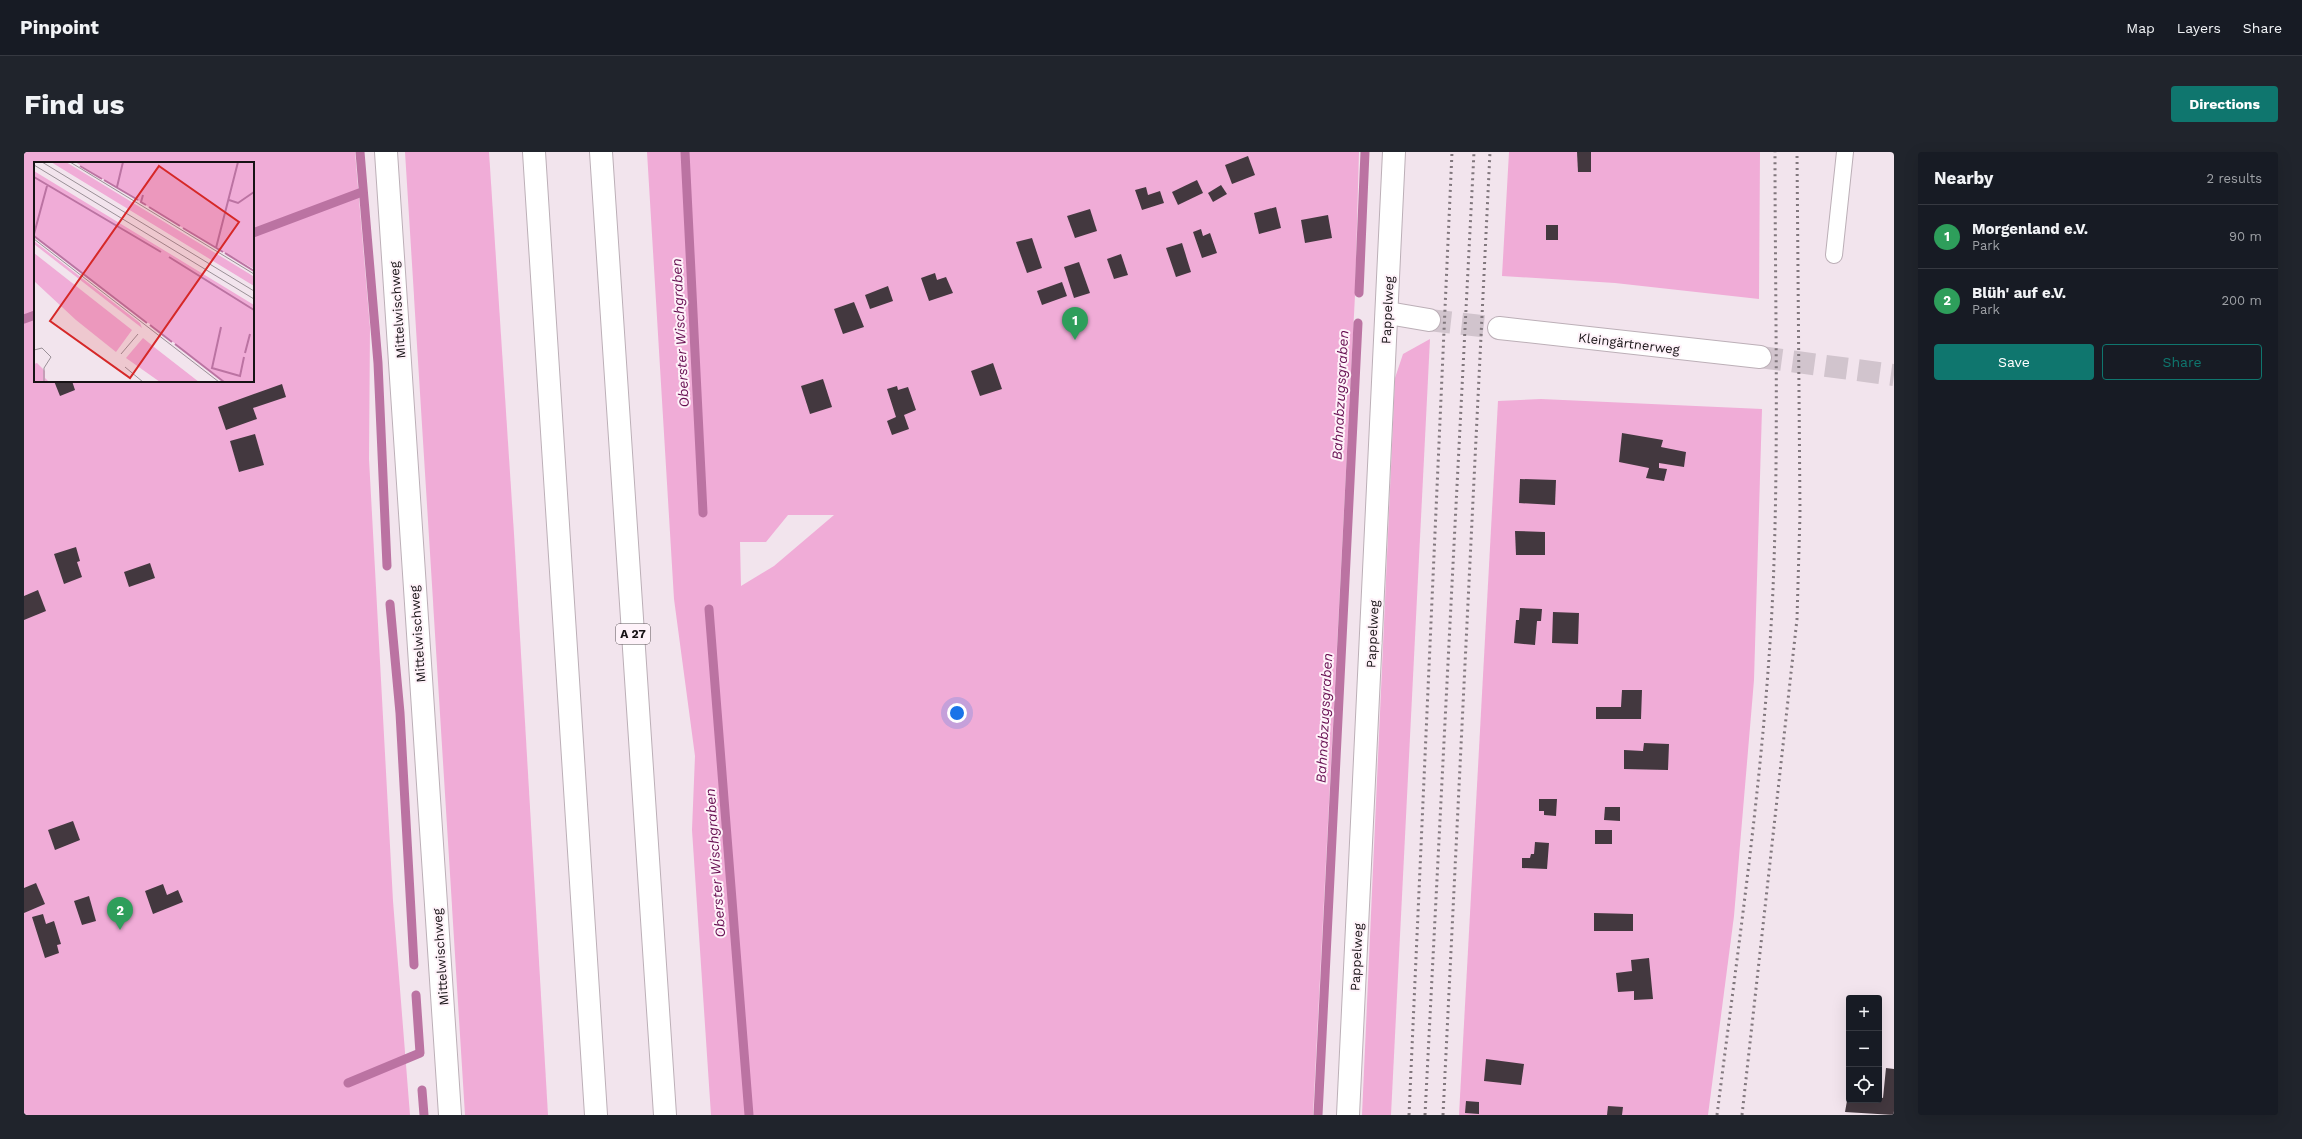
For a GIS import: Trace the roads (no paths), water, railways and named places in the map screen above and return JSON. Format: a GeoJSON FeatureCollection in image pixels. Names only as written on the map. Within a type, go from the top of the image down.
{"type":"FeatureCollection","features":[{"type":"Feature","properties":{"kind":"main road","name":"Mittelwischweg"},"geometry":{"type":"LineString","coordinates":[[386,152],[450,1115]]}},
{"type":"Feature","properties":{"kind":"main road"},"geometry":{"type":"LineString","coordinates":[[534,152],[596,1115]]}},
{"type":"Feature","properties":{"kind":"main road","name":"A 27"},"geometry":{"type":"LineString","coordinates":[[601,152],[665,1115]]}},
{"type":"Feature","properties":{"kind":"main road","name":"Pappelweg"},"geometry":{"type":"LineString","coordinates":[[1348,1115],[1388,313],[1394,152]]}},
{"type":"Feature","properties":{"kind":"main road"},"geometry":{"type":"LineString","coordinates":[[1388,313],[1429,320]]}},
{"type":"Feature","properties":{"kind":"main road","name":"Kleingärtnerweg"},"geometry":{"type":"LineString","coordinates":[[1499,328],[1760,357]]}},
{"type":"Feature","properties":{"kind":"lane"},"geometry":{"type":"LineString","coordinates":[[1834,255],[1845,152]]}},
{"type":"Feature","properties":{"kind":"waterway"},"geometry":{"type":"LineString","coordinates":[[360,152],[378,363],[387,566]]}},
{"type":"Feature","properties":{"kind":"waterway","name":"Oberster Wischgraben"},"geometry":{"type":"LineString","coordinates":[[685,152],[703,513]]}},
{"type":"Feature","properties":{"kind":"waterway","name":"Bahnabzugsgraben"},"geometry":{"type":"LineString","coordinates":[[1359,293],[1365,152]]}},
{"type":"Feature","properties":{"kind":"waterway"},"geometry":{"type":"LineString","coordinates":[[254,233],[362,192]]}},
{"type":"Feature","properties":{"kind":"waterway"},"geometry":{"type":"LineString","coordinates":[[24,319],[34,315]]}},
{"type":"Feature","properties":{"kind":"waterway","name":"Bahnabzugsgraben"},"geometry":{"type":"LineString","coordinates":[[1318,1115],[1358,323]]}},
{"type":"Feature","properties":{"kind":"waterway"},"geometry":{"type":"LineString","coordinates":[[390,604],[400,713],[414,965]]}},
{"type":"Feature","properties":{"kind":"waterway","name":"Oberster Wischgraben"},"geometry":{"type":"LineString","coordinates":[[709,609],[749,1115]]}},
{"type":"Feature","properties":{"kind":"waterway"},"geometry":{"type":"LineString","coordinates":[[348,1083],[420,1053],[416,995]]}},
{"type":"Feature","properties":{"kind":"waterway"},"geometry":{"type":"LineString","coordinates":[[422,1090],[424,1115]]}},
{"type":"Feature","properties":{"kind":"tunnel"},"geometry":{"type":"LineString","coordinates":[[1429,320],[1499,328]]}},
{"type":"Feature","properties":{"kind":"tunnel"},"geometry":{"type":"LineString","coordinates":[[1760,357],[1894,375]]}},
{"type":"Feature","properties":{"kind":"railway"},"geometry":{"type":"LineString","coordinates":[[1409,1115],[1452,152]]}},
{"type":"Feature","properties":{"kind":"railway"},"geometry":{"type":"LineString","coordinates":[[1425,1115],[1474,152]]}},
{"type":"Feature","properties":{"kind":"railway"},"geometry":{"type":"LineString","coordinates":[[1443,1115],[1490,152]]}},
{"type":"Feature","properties":{"kind":"railway"},"geometry":{"type":"LineString","coordinates":[[1717,1115],[1758,787],[1773,589],[1776,480],[1775,152]]}},
{"type":"Feature","properties":{"kind":"railway"},"geometry":{"type":"LineString","coordinates":[[1742,1115],[1797,619],[1800,514],[1797,152]]}},
{"type":"Feature","properties":{"kind":"place","name":"Morgenland e.V."},"geometry":{"type":"Point","coordinates":[1075,340]}},
{"type":"Feature","properties":{"kind":"place","name":"Blüh' auf e.V."},"geometry":{"type":"Point","coordinates":[120,930]}}]}
